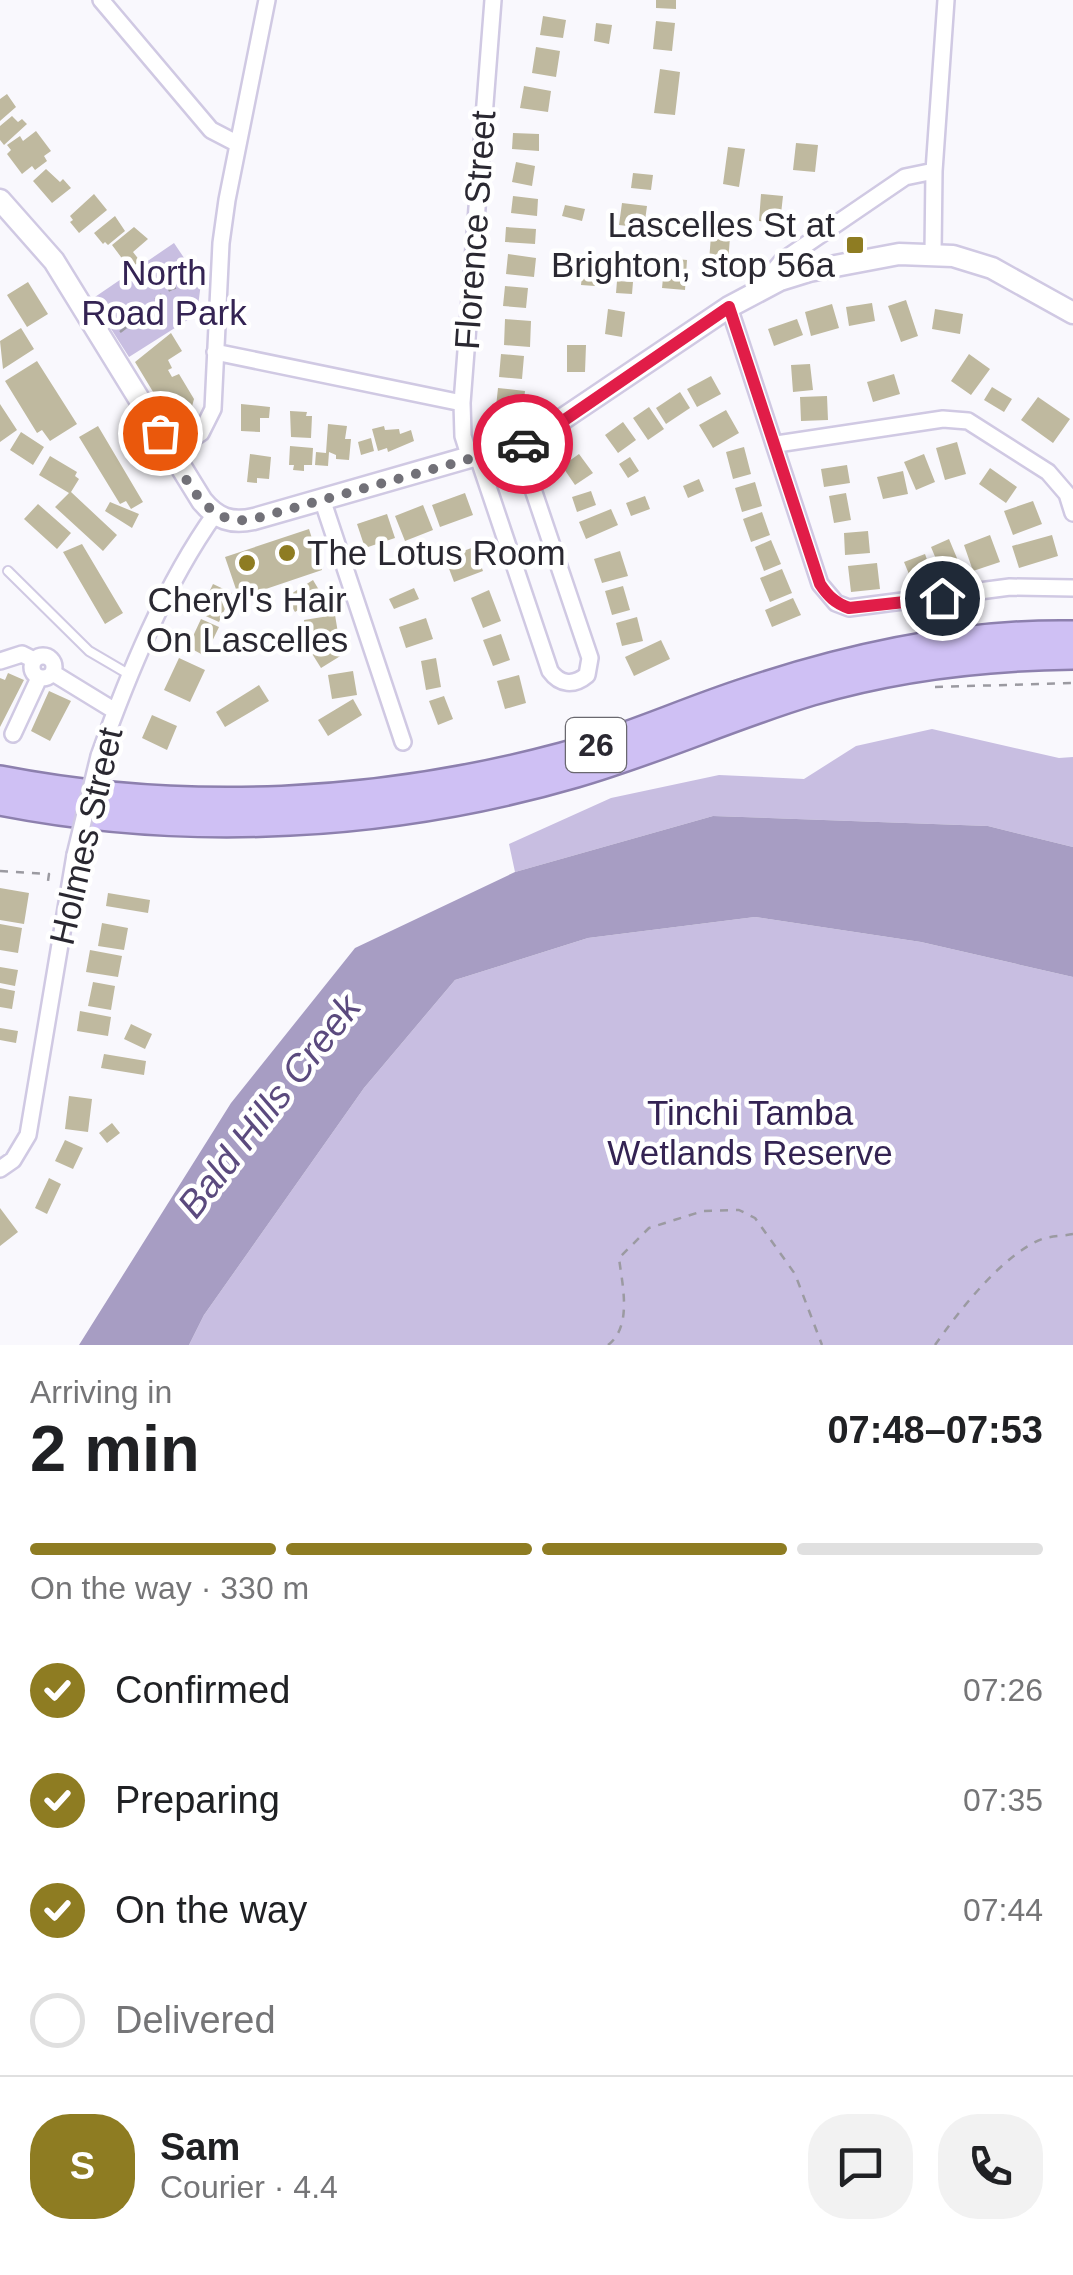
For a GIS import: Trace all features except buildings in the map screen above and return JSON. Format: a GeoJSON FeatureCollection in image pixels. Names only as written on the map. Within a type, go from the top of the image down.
{"type":"FeatureCollection","features":[{"type":"Feature","properties":{"kind":"highway","name":"26"},"geometry":{"type":"LineString","coordinates":[[0,780],[176,800],[283,800],[400,789],[563,756],[744,692],[856,658],[952,641],[1073,634]]}},
{"type":"Feature","properties":{"kind":"highway","name":"26"},"geometry":{"type":"LineString","coordinates":[[0,802],[102,817],[190,822],[384,814],[454,804],[574,775],[812,692],[866,678],[977,660],[1073,656]]}},
{"type":"Feature","properties":{"kind":"street"},"geometry":{"type":"LineString","coordinates":[[102,0],[211,130],[238,144]]}},
{"type":"Feature","properties":{"kind":"street"},"geometry":{"type":"LineString","coordinates":[[172,452],[201,434],[210,419],[221,243],[267,0]]}},
{"type":"Feature","properties":{"kind":"street","name":"Florence Street"},"geometry":{"type":"LineString","coordinates":[[493,0],[462,404],[463,436],[550,671],[563,682],[572,683],[587,675],[590,658],[518,446]]}},
{"type":"Feature","properties":{"kind":"street"},"geometry":{"type":"LineString","coordinates":[[933,253],[934,170],[946,0]]}},
{"type":"Feature","properties":{"kind":"street"},"geometry":{"type":"LineString","coordinates":[[754,294],[782,262],[860,208],[911,174],[934,170]]}},
{"type":"Feature","properties":{"kind":"street"},"geometry":{"type":"LineString","coordinates":[[0,200],[54,261],[202,501],[230,522],[518,446],[547,432],[729,307],[780,280],[809,271],[881,257],[933,253],[992,268],[1073,313]]}},
{"type":"Feature","properties":{"kind":"street"},"geometry":{"type":"LineString","coordinates":[[729,307],[820,584],[836,604],[849,608],[1010,587],[1073,588]]}},
{"type":"Feature","properties":{"kind":"street"},"geometry":{"type":"LineString","coordinates":[[216,352],[462,404]]}},
{"type":"Feature","properties":{"kind":"street"},"geometry":{"type":"LineString","coordinates":[[776,444],[943,419],[968,422],[1048,472],[1066,494],[1073,513]]}},
{"type":"Feature","properties":{"kind":"street"},"geometry":{"type":"LineString","coordinates":[[322,499],[403,742]]}},
{"type":"Feature","properties":{"kind":"street","name":"Holmes Street"},"geometry":{"type":"LineString","coordinates":[[0,1169],[13,1160],[28,1134],[75,855],[99,756],[130,675],[188,557],[215,514]]}},
{"type":"Feature","properties":{"kind":"street"},"geometry":{"type":"LineString","coordinates":[[0,661],[22,654],[34,660],[41,656],[50,658],[54,667],[12,734]]}},
{"type":"Feature","properties":{"kind":"street"},"geometry":{"type":"LineString","coordinates":[[46,676],[116,711]]}},
{"type":"Feature","properties":{"kind":"lane"},"geometry":{"type":"LineString","coordinates":[[8,572],[89,651],[130,675]]}},
{"type":"Feature","properties":{"kind":"path"},"geometry":{"type":"LineString","coordinates":[[120,332],[134,322],[146,304],[168,291],[183,283],[203,286]]}},
{"type":"Feature","properties":{"kind":"path"},"geometry":{"type":"LineString","coordinates":[[0,871],[59,874]]}},
{"type":"Feature","properties":{"kind":"path"},"geometry":{"type":"LineString","coordinates":[[47,888],[48,874]]}},
{"type":"Feature","properties":{"kind":"path"},"geometry":{"type":"LineString","coordinates":[[608,1345],[616,1340],[624,1312],[619,1258],[650,1228],[703,1211],[739,1210],[755,1218],[796,1274],[822,1345]]}},
{"type":"Feature","properties":{"kind":"path"},"geometry":{"type":"LineString","coordinates":[[934,1345],[1016,1252],[1044,1238],[1073,1234]]}},
{"type":"Feature","properties":{"kind":"green space","name":"North Road Park"},"geometry":{"type":"Polygon","coordinates":[[[174,243],[201,283],[197,314],[129,357],[92,299],[174,243]]]}},
{"type":"Feature","properties":{"kind":"green space"},"geometry":{"type":"Polygon","coordinates":[[[932,729],[1059,758],[1073,757],[1073,847],[988,826],[713,816],[515,872],[509,844],[611,798],[719,775],[804,779],[856,746],[932,729]]]}},
{"type":"Feature","properties":{"kind":"green space","name":"Tinchi Tamba Wetlands Reserve"},"geometry":{"type":"Polygon","coordinates":[[[755,917],[921,942],[1073,977],[1073,1345],[189,1345],[204,1315],[364,1088],[455,980],[588,938],[755,917]]]}},
{"type":"Feature","properties":{"kind":"water","name":"Bald Hills Creek"},"geometry":{"type":"Polygon","coordinates":[[[713,816],[988,826],[1073,847],[1073,977],[921,942],[755,917],[588,938],[455,980],[364,1088],[204,1315],[189,1345],[79,1345],[231,1103],[355,948],[515,872],[713,816]]]}},
{"type":"Feature","properties":{"kind":"way so far"},"geometry":{"type":"LineString","coordinates":[[160,433],[202,501],[230,522],[254,519],[523,444]]}},
{"type":"Feature","properties":{"kind":"place","name":"Lascelles St at Brighton, stop 56a"},"geometry":{"type":"Point","coordinates":[855,245]}},
{"type":"Feature","properties":{"kind":"place","name":"The Lotus Room"},"geometry":{"type":"Point","coordinates":[287,553]}},
{"type":"Feature","properties":{"kind":"place","name":"Cheryl's Hair On Lascelles"},"geometry":{"type":"Point","coordinates":[247,563]}},
{"type":"Feature","properties":{"kind":"route"},"geometry":{"type":"LineString","coordinates":[[523,444],[547,432],[729,307],[820,584],[827,594],[836,604],[849,608],[942,598]]}}]}
